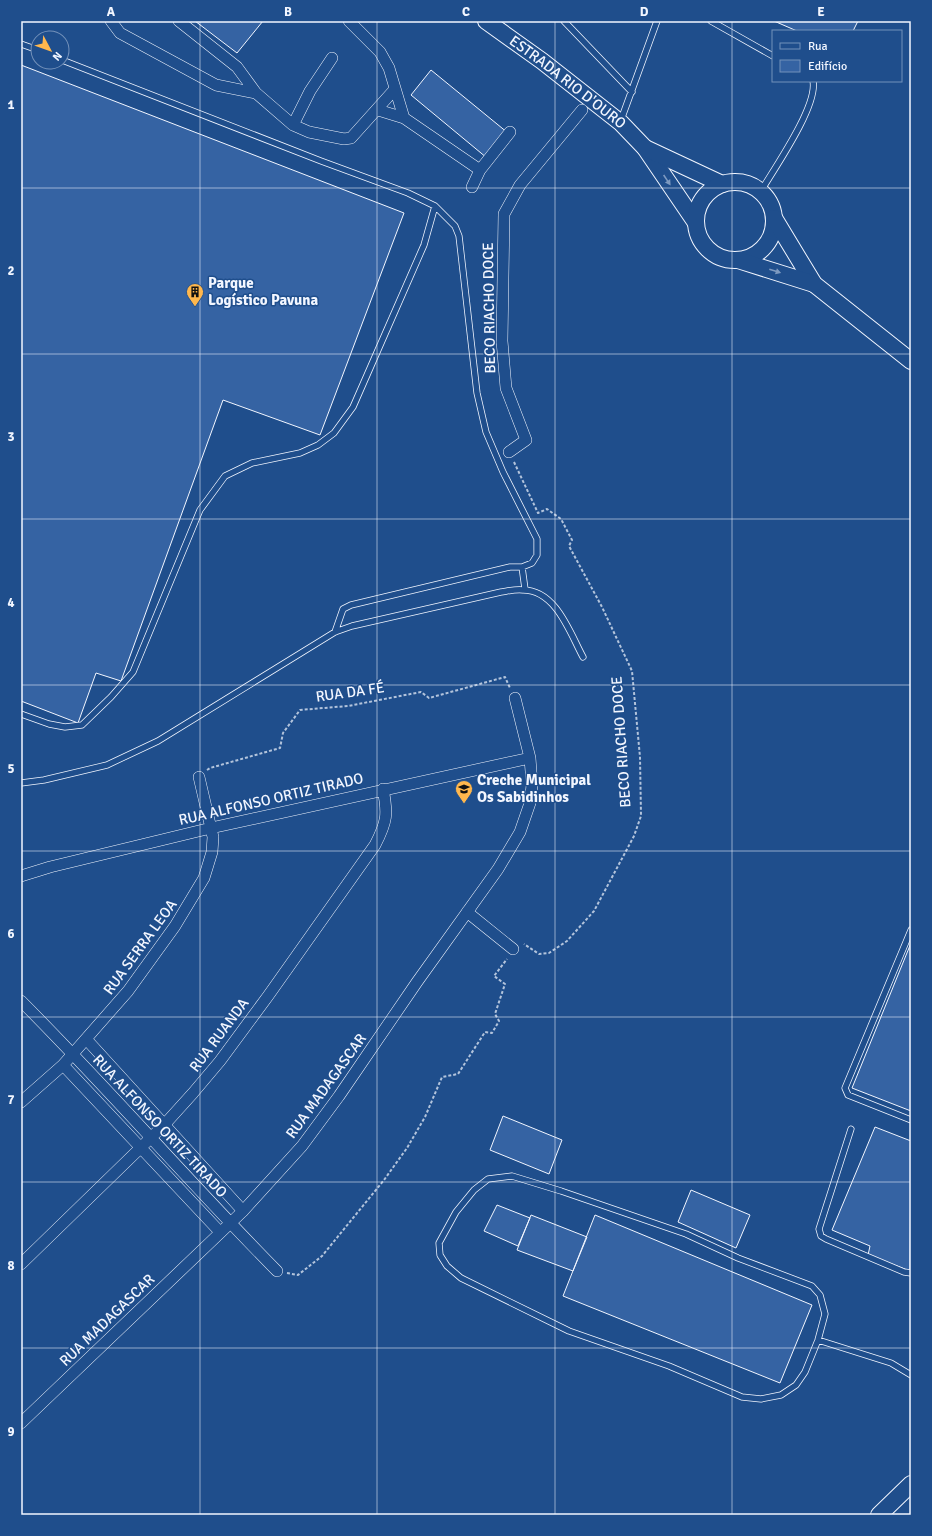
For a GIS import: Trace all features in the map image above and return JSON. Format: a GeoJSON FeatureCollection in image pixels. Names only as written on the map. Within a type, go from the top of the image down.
{"type":"FeatureCollection","features":[{"type":"Feature","properties":{"kind":"street"},"geometry":{"type":"LineString","coordinates":[[111,21],[120,33],[216,85],[256,93]]}},
{"type":"Feature","properties":{"kind":"street"},"geometry":{"type":"LineString","coordinates":[[179,21],[237,67],[256,93],[293,125],[309,132],[344,139],[351,138],[378,110],[395,89]]}},
{"type":"Feature","properties":{"kind":"street"},"geometry":{"type":"LineString","coordinates":[[349,21],[380,52],[388,68],[404,118]]}},
{"type":"Feature","properties":{"kind":"street","name":"ESTRADA RIO D'OURO"},"geometry":{"type":"LineString","coordinates":[[486,21],[542,61],[621,122],[645,148],[696,224]]}},
{"type":"Feature","properties":{"kind":"street"},"geometry":{"type":"LineString","coordinates":[[293,125],[310,91],[332,58]]}},
{"type":"Feature","properties":{"kind":"street"},"geometry":{"type":"LineString","coordinates":[[378,110],[404,118],[480,170]]}},
{"type":"Feature","properties":{"kind":"street","name":"BECO RIACHO DOCE"},"geometry":{"type":"LineString","coordinates":[[509,452],[526,440],[506,388],[502,340],[504,214],[520,185],[582,110]]}},
{"type":"Feature","properties":{"kind":"street"},"geometry":{"type":"LineString","coordinates":[[472,187],[480,170],[510,132]]}},
{"type":"Feature","properties":{"kind":"street","name":"ESTRADA RIO D'OURO"},"geometry":{"type":"LineString","coordinates":[[645,148],[722,184]]}},
{"type":"Feature","properties":{"kind":"street"},"geometry":{"type":"LineString","coordinates":[[738,260],[757,253],[764,246],[772,233],[774,218],[772,208],[761,191],[742,182],[722,184],[710,192],[700,204],[696,224],[698,233],[710,250],[727,259],[738,260],[814,284]]}},
{"type":"Feature","properties":{"kind":"street"},"geometry":{"type":"LineString","coordinates":[[774,218],[814,284],[911,361]]}},
{"type":"Feature","properties":{"kind":"street","name":"RUA MADAGASCAR"},"geometry":{"type":"LineString","coordinates":[[21,1423],[243,1211],[307,1140],[340,1096],[417,982],[469,910],[511,848],[527,815],[532,785],[530,758],[515,698]]}},
{"type":"Feature","properties":{"kind":"street","name":"RUA ALFONSO ORTIZ TIRADO"},"geometry":{"type":"LineString","coordinates":[[21,876],[211,828],[383,789],[530,758]]}},
{"type":"Feature","properties":{"kind":"street","name":"RUA SERRA LEOA"},"geometry":{"type":"LineString","coordinates":[[21,1102],[74,1054],[133,984],[175,926],[204,878],[212,852],[213,837],[199,777]]}},
{"type":"Feature","properties":{"kind":"street","name":"RUA RUANDA"},"geometry":{"type":"LineString","coordinates":[[21,1264],[165,1124],[220,1061],[375,844],[386,820],[387,807],[383,789]]}},
{"type":"Feature","properties":{"kind":"street"},"geometry":{"type":"LineString","coordinates":[[469,910],[513,949]]}},
{"type":"Feature","properties":{"kind":"street","name":"RUA ALFONSO ORTIZ TIRADO"},"geometry":{"type":"LineString","coordinates":[[21,1001],[74,1054],[152,1137],[229,1223],[277,1271]]}},
{"type":"Feature","properties":{"kind":"street","name":"RUA ALFONSO ORTIZ TIRADO"},"geometry":{"type":"LineString","coordinates":[[87,1040],[243,1211]]}},
{"type":"Feature","properties":{"kind":"street","name":"RUA ALFONSO ORTIZ TIRADO"},"geometry":{"type":"LineString","coordinates":[[63,1065],[220,1232]]}},
{"type":"Feature","properties":{"kind":"street"},"geometry":{"type":"LineString","coordinates":[[879,1515],[911,1484]]}},
{"type":"Feature","properties":{"kind":"lane"},"geometry":{"type":"LineString","coordinates":[[564,21],[632,92]]}},
{"type":"Feature","properties":{"kind":"lane"},"geometry":{"type":"LineString","coordinates":[[621,122],[657,21]]}},
{"type":"Feature","properties":{"kind":"lane"},"geometry":{"type":"LineString","coordinates":[[711,21],[772,55]]}},
{"type":"Feature","properties":{"kind":"lane"},"geometry":{"type":"LineString","coordinates":[[70,63],[320,162],[408,193],[436,206],[455,226],[459,236],[477,393],[486,432],[503,472],[537,539],[537,555],[532,563],[522,567],[510,567],[351,604],[344,609],[335,632]]}},
{"type":"Feature","properties":{"kind":"lane"},"geometry":{"type":"LineString","coordinates":[[761,191],[809,108],[815,86],[814,82]]}},
{"type":"Feature","properties":{"kind":"lane"},"geometry":{"type":"LineString","coordinates":[[21,714],[49,724],[65,727],[82,725],[96,713],[133,672],[200,510],[225,476],[252,463],[300,453],[318,445],[334,433],[354,407],[424,245],[436,206]]}},
{"type":"Feature","properties":{"kind":"lane"},"geometry":{"type":"LineString","coordinates":[[522,567],[525,589]]}},
{"type":"Feature","properties":{"kind":"lane"},"geometry":{"type":"LineString","coordinates":[[21,783],[44,780],[107,765],[158,741],[335,632],[352,626],[501,592],[525,589],[541,595],[551,601],[562,617],[583,657]]}},
{"type":"Feature","properties":{"kind":"lane"},"geometry":{"type":"LineString","coordinates":[[911,930],[845,1088],[848,1095],[911,1120]]}},
{"type":"Feature","properties":{"kind":"lane"},"geometry":{"type":"LineString","coordinates":[[851,1129],[819,1229],[820,1232],[826,1238],[911,1274]]}},
{"type":"Feature","properties":{"kind":"lane"},"geometry":{"type":"LineString","coordinates":[[512,1176],[561,1190],[686,1234],[738,1258],[812,1286],[820,1295],[825,1314],[818,1340],[804,1372],[796,1385],[782,1395],[761,1399],[742,1397],[669,1366],[569,1331],[461,1278],[447,1266],[440,1254],[439,1243],[456,1212],[474,1190],[488,1179],[512,1176]]}},
{"type":"Feature","properties":{"kind":"lane"},"geometry":{"type":"LineString","coordinates":[[818,1340],[890,1363],[911,1375]]}},
{"type":"Feature","properties":{"kind":"path","name":"BECO RIACHO DOCE"},"geometry":{"type":"LineString","coordinates":[[509,452],[538,513],[547,509],[562,519],[572,540],[569,546],[602,607],[632,671],[640,757],[641,816],[634,836],[594,911],[567,941],[549,953],[539,954],[523,943],[513,949]]}},
{"type":"Feature","properties":{"kind":"path","name":"RUA DA FÉ"},"geometry":{"type":"LineString","coordinates":[[199,777],[210,768],[280,748],[283,733],[300,710],[348,706],[421,692],[429,698],[505,677],[515,698]]}},
{"type":"Feature","properties":{"kind":"path"},"geometry":{"type":"LineString","coordinates":[[277,1271],[298,1275],[322,1256],[384,1180],[414,1136],[425,1117],[442,1077],[458,1074],[486,1032],[492,1033],[499,1022],[495,1014],[505,984],[494,976],[513,949]]}},
{"type":"Feature","properties":{"kind":"building"},"geometry":{"type":"Polygon","coordinates":[[[195,21],[263,21],[237,53],[195,21]]]}},
{"type":"Feature","properties":{"kind":"building"},"geometry":{"type":"Polygon","coordinates":[[[774,21],[858,21],[854,30],[795,30],[774,21]]]}},
{"type":"Feature","properties":{"kind":"building","name":"Parque Logístico Pavuna"},"geometry":{"type":"Polygon","coordinates":[[[21,65],[30,68],[30,70],[34,70],[404,213],[320,435],[223,400],[121,681],[96,673],[78,723],[21,701],[21,65]]]}},
{"type":"Feature","properties":{"kind":"building"},"geometry":{"type":"Polygon","coordinates":[[[431,70],[508,133],[487,158],[411,95],[431,70]]]}},
{"type":"Feature","properties":{"kind":"building"},"geometry":{"type":"Polygon","coordinates":[[[911,943],[911,1111],[852,1088],[911,943]]]}},
{"type":"Feature","properties":{"kind":"building"},"geometry":{"type":"Polygon","coordinates":[[[503,1116],[562,1140],[549,1174],[490,1150],[503,1116]]]}},
{"type":"Feature","properties":{"kind":"building"},"geometry":{"type":"Polygon","coordinates":[[[875,1127],[911,1141],[910,1271],[868,1255],[870,1246],[832,1230],[875,1127]]]}},
{"type":"Feature","properties":{"kind":"building"},"geometry":{"type":"Polygon","coordinates":[[[691,1190],[750,1215],[736,1248],[678,1222],[691,1190]]]}},
{"type":"Feature","properties":{"kind":"building"},"geometry":{"type":"Polygon","coordinates":[[[497,1205],[530,1218],[518,1246],[484,1231],[497,1205]]]}},
{"type":"Feature","properties":{"kind":"building"},"geometry":{"type":"Polygon","coordinates":[[[531,1215],[587,1237],[573,1271],[517,1250],[531,1215]]]}},
{"type":"Feature","properties":{"kind":"building"},"geometry":{"type":"Polygon","coordinates":[[[595,1215],[812,1305],[780,1383],[563,1296],[595,1215]]]}},
{"type":"Feature","properties":{"kind":"place","name":"Parque Logístico Pavuna"},"geometry":{"type":"Point","coordinates":[195,307]}},
{"type":"Feature","properties":{"kind":"place","name":"Creche Municipal Os Sabidinhos"},"geometry":{"type":"Point","coordinates":[464,804]}}]}
